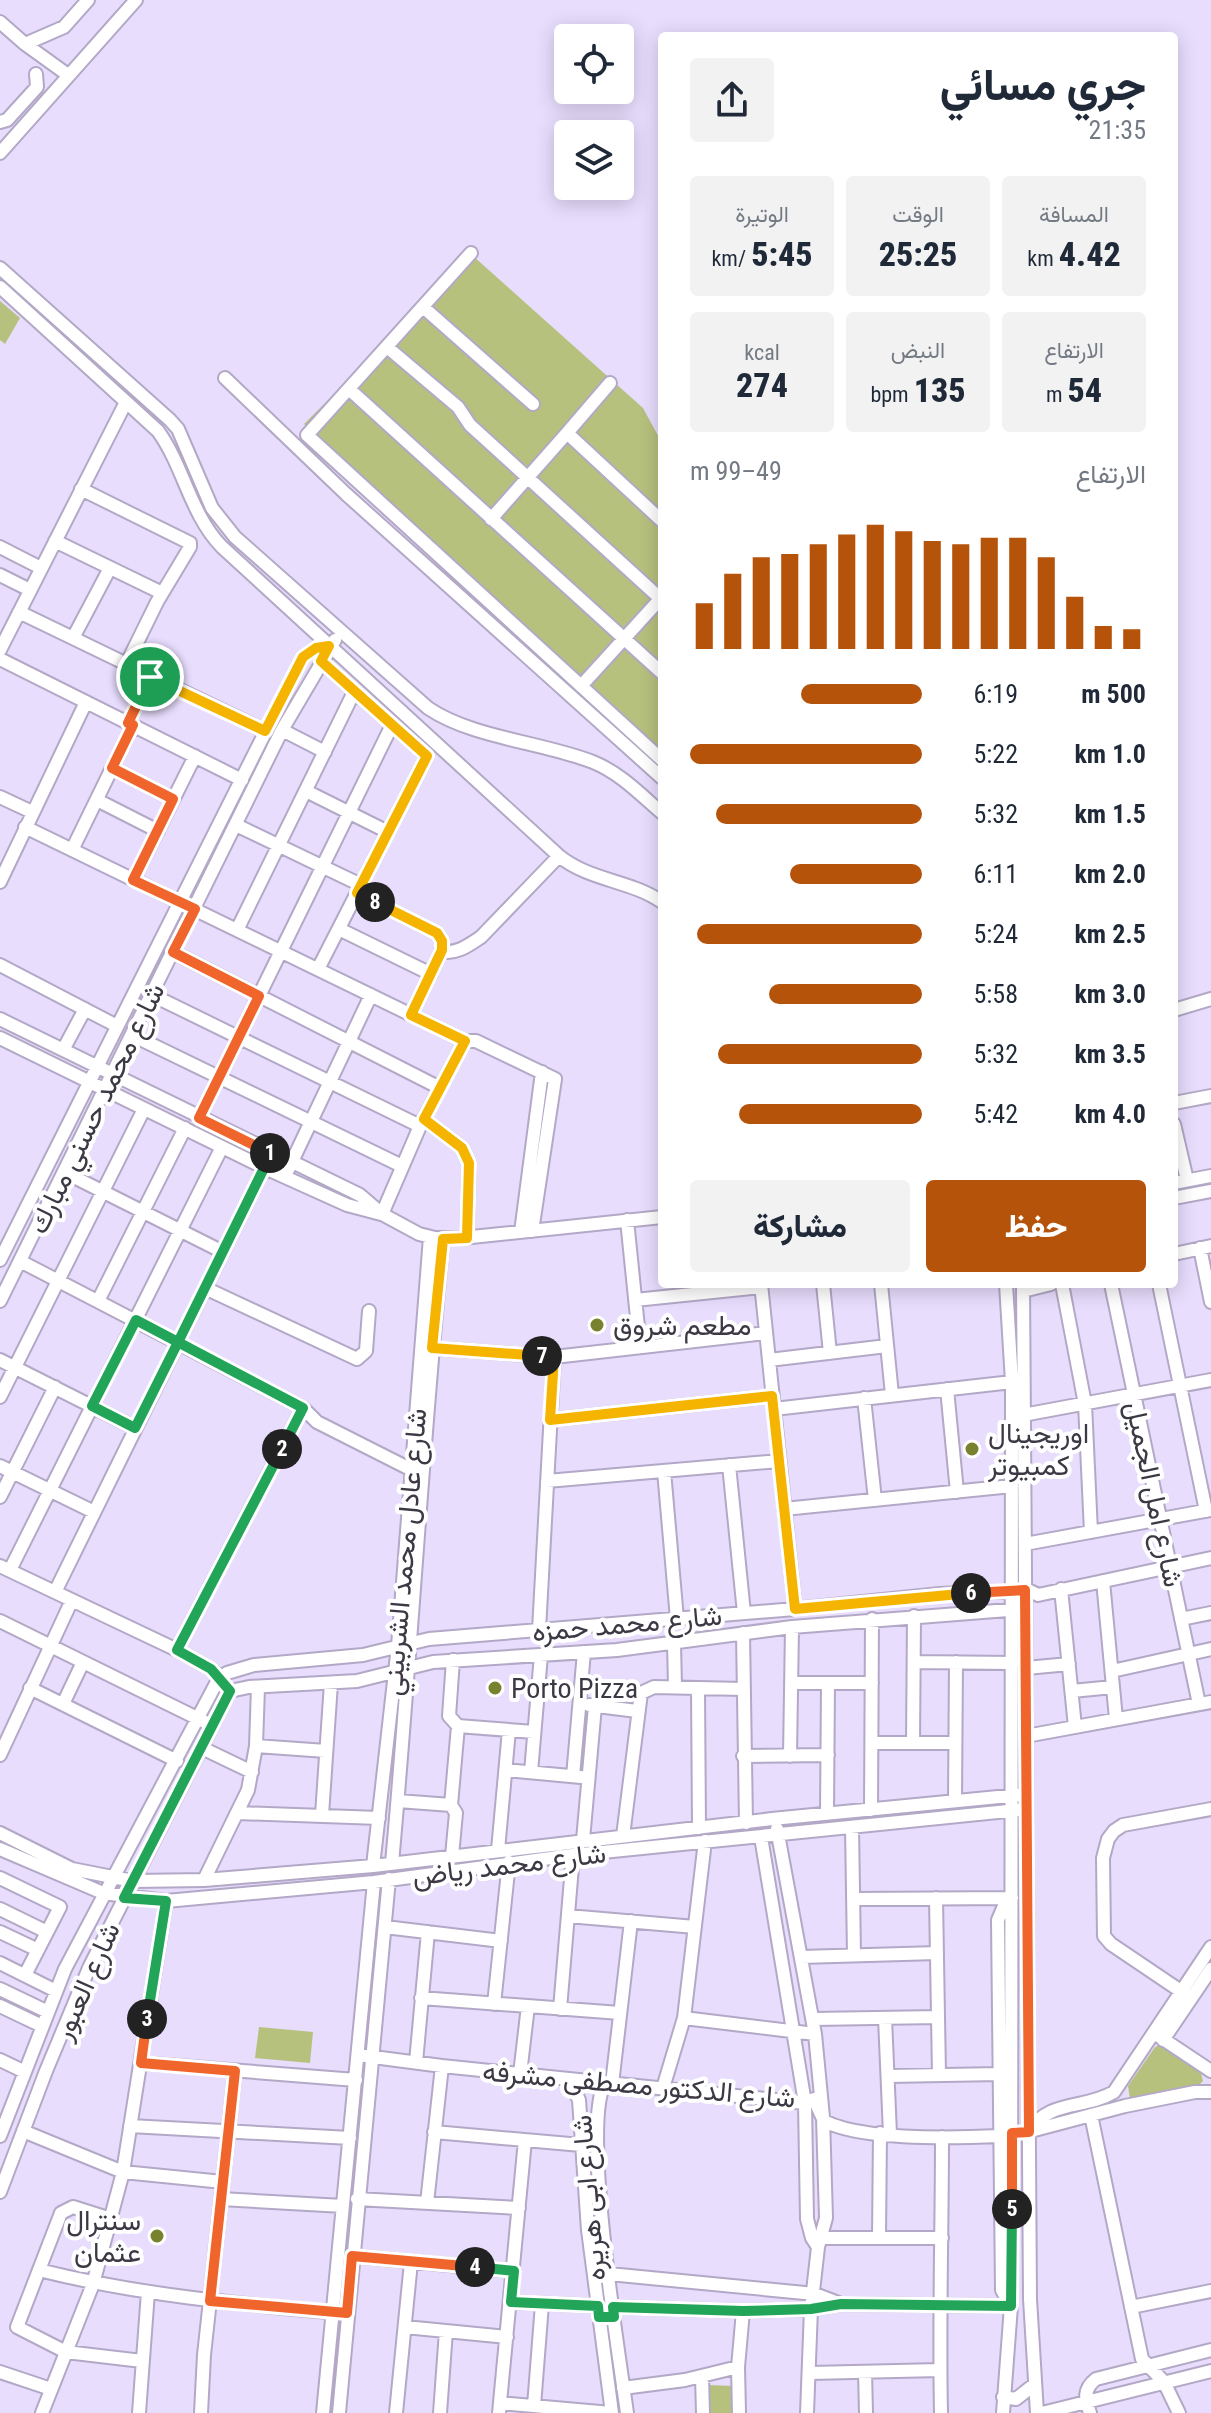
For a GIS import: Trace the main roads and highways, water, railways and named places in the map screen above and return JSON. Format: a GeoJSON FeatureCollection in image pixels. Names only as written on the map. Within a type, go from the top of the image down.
{"type":"FeatureCollection","features":[{"type":"Feature","properties":{"kind":"place","name":"مطعم شروق"},"geometry":{"type":"Point","coordinates":[597,1325]}},
{"type":"Feature","properties":{"kind":"place","name":"اوريجينال كمبيوتر"},"geometry":{"type":"Point","coordinates":[972,1449]}},
{"type":"Feature","properties":{"kind":"place","name":"Porto Pizza"},"geometry":{"type":"Point","coordinates":[495,1688]}},
{"type":"Feature","properties":{"kind":"place","name":"سنترال عثمان"},"geometry":{"type":"Point","coordinates":[157,2236]}}]}
